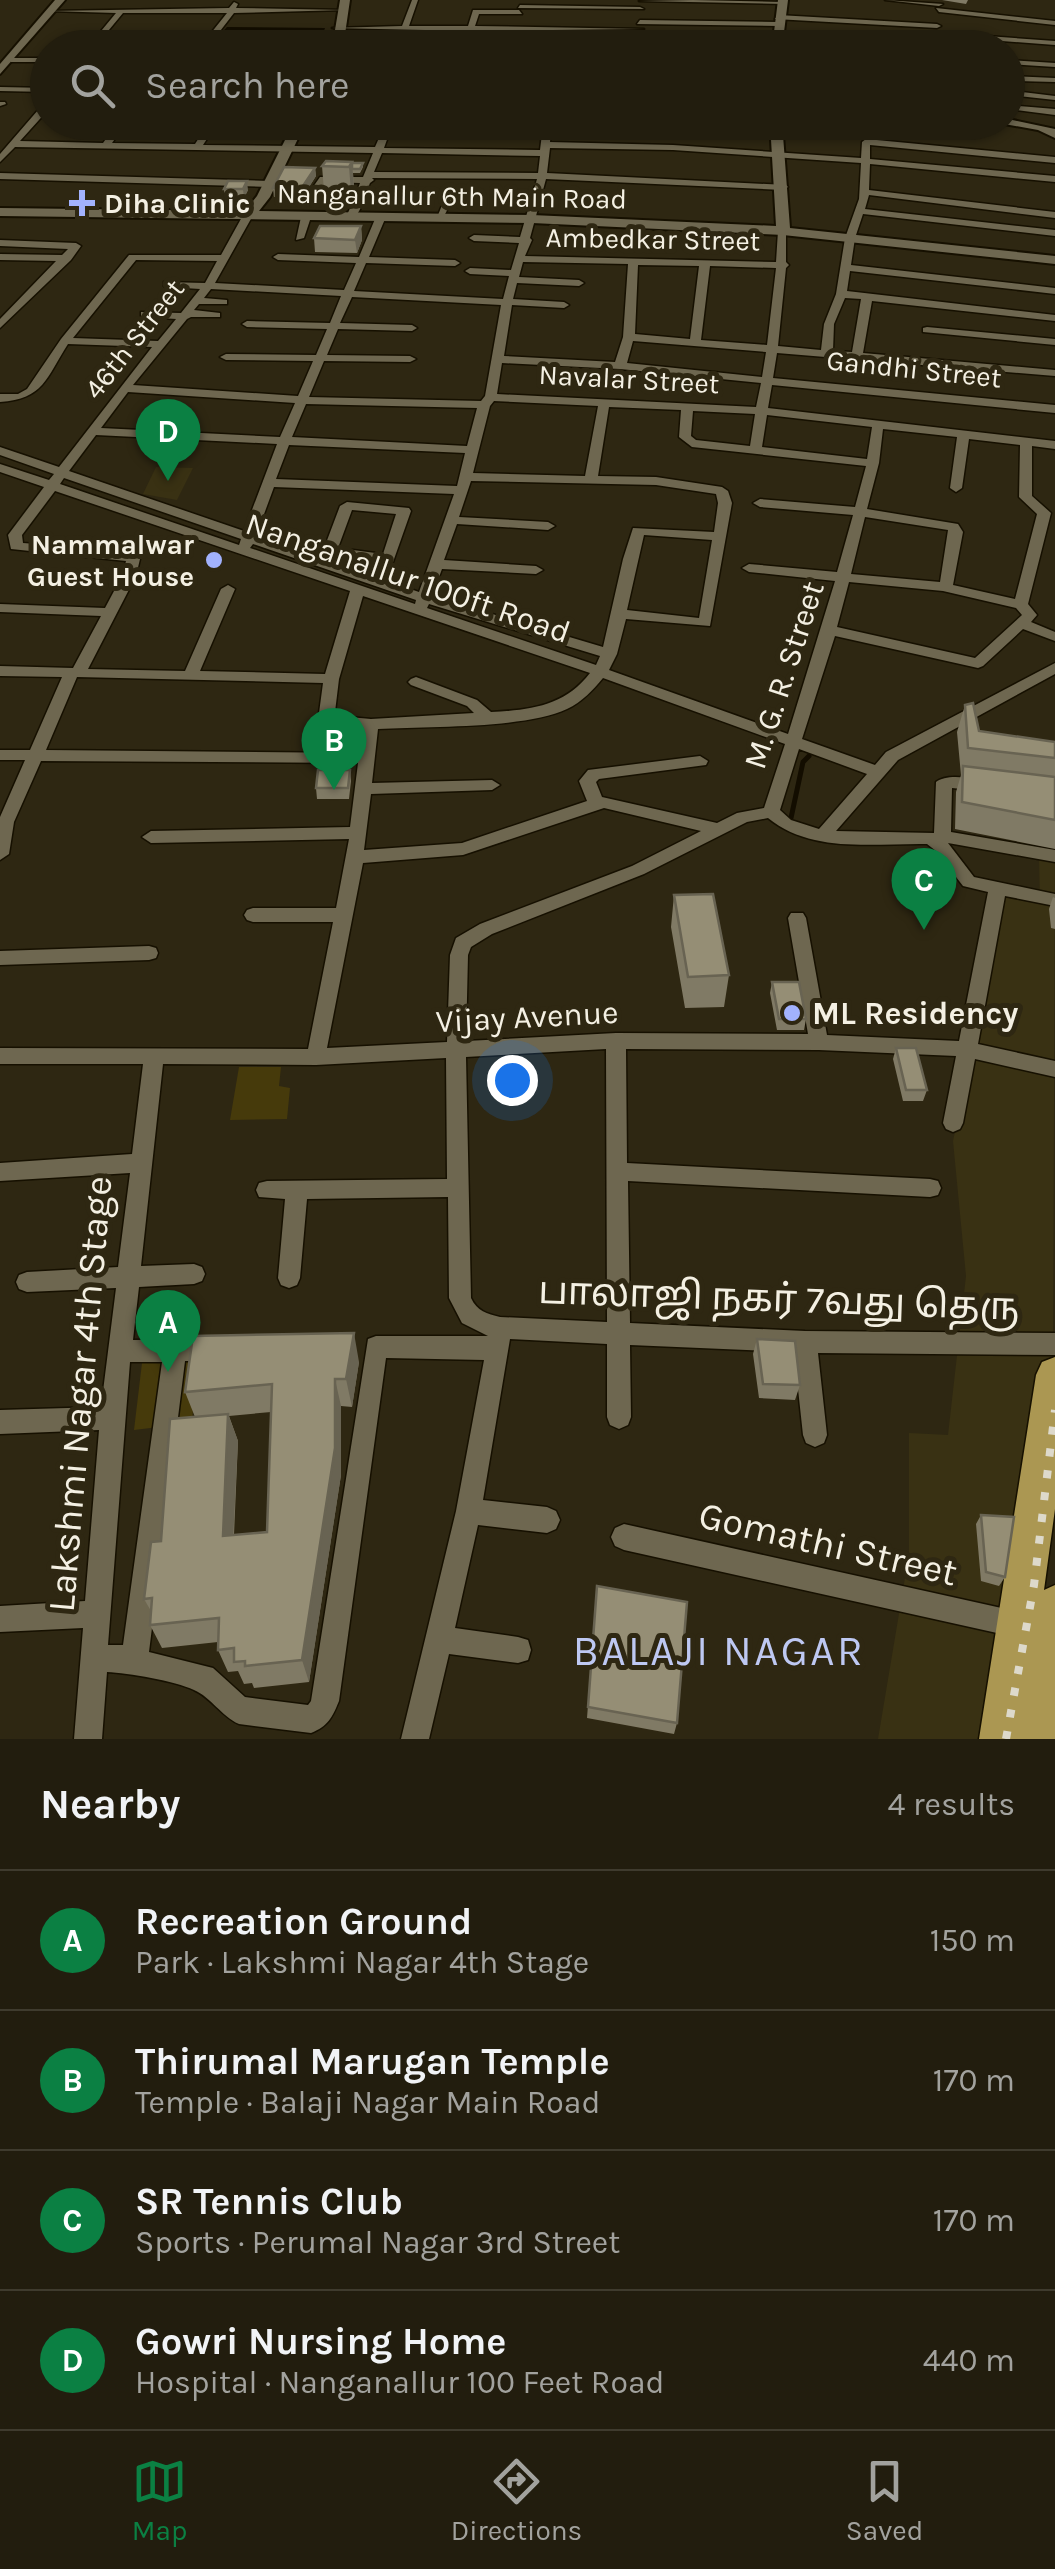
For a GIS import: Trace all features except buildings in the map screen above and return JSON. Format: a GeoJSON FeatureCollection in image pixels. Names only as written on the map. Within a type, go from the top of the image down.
{"type":"FeatureCollection","features":[{"type":"Feature","properties":{"kind":"main road"},"geometry":{"type":"LineString","coordinates":[[1001,1739],[1016,1624],[1051,1447],[1055,1375]]}},
{"type":"Feature","properties":{"kind":"main road"},"geometry":{"type":"LineString","coordinates":[[1037,1739],[1055,1606]]}},
{"type":"Feature","properties":{"kind":"street"},"geometry":{"type":"LineString","coordinates":[[405,28],[415,0]]}},
{"type":"Feature","properties":{"kind":"street"},"geometry":{"type":"LineString","coordinates":[[888,0],[1055,23]]}},
{"type":"Feature","properties":{"kind":"street"},"geometry":{"type":"LineString","coordinates":[[471,28],[476,12],[519,6],[782,2],[777,30]]}},
{"type":"Feature","properties":{"kind":"street"},"geometry":{"type":"LineString","coordinates":[[34,30],[56,6],[121,11],[283,3]]}},
{"type":"Feature","properties":{"kind":"street"},"geometry":{"type":"LineString","coordinates":[[639,30],[641,3]]}},
{"type":"Feature","properties":{"kind":"street"},"geometry":{"type":"LineString","coordinates":[[233,5],[343,5],[336,28]]}},
{"type":"Feature","properties":{"kind":"street"},"geometry":{"type":"LineString","coordinates":[[215,30],[233,5]]}},
{"type":"Feature","properties":{"kind":"street"},"geometry":{"type":"LineString","coordinates":[[336,28],[515,29],[778,20],[936,30],[940,5]]}},
{"type":"Feature","properties":{"kind":"street"},"geometry":{"type":"LineString","coordinates":[[515,29],[519,6]]}},
{"type":"Feature","properties":{"kind":"street"},"geometry":{"type":"LineString","coordinates":[[105,30],[121,11]]}},
{"type":"Feature","properties":{"kind":"street"},"geometry":{"type":"LineString","coordinates":[[5,62],[30,35]]}},
{"type":"Feature","properties":{"kind":"street"},"geometry":{"type":"LineString","coordinates":[[1025,40],[1055,43]]}},
{"type":"Feature","properties":{"kind":"street"},"geometry":{"type":"LineString","coordinates":[[5,62],[30,61]]}},
{"type":"Feature","properties":{"kind":"street"},"geometry":{"type":"LineString","coordinates":[[1025,63],[1055,65]]}},
{"type":"Feature","properties":{"kind":"street"},"geometry":{"type":"LineString","coordinates":[[1025,79],[1055,80]]}},
{"type":"Feature","properties":{"kind":"street"},"geometry":{"type":"LineString","coordinates":[[0,89],[30,90]]}},
{"type":"Feature","properties":{"kind":"street"},"geometry":{"type":"LineString","coordinates":[[1025,94],[1055,98]]}},
{"type":"Feature","properties":{"kind":"street"},"geometry":{"type":"LineString","coordinates":[[1025,109],[1052,112],[1041,127]]}},
{"type":"Feature","properties":{"kind":"street"},"geometry":{"type":"LineString","coordinates":[[0,158],[30,125]]}},
{"type":"Feature","properties":{"kind":"street"},"geometry":{"type":"LineString","coordinates":[[1025,125],[1055,134]]}},
{"type":"Feature","properties":{"kind":"street"},"geometry":{"type":"LineString","coordinates":[[104,146],[109,140]]}},
{"type":"Feature","properties":{"kind":"street"},"geometry":{"type":"LineString","coordinates":[[196,149],[202,140]]}},
{"type":"Feature","properties":{"kind":"street"},"geometry":{"type":"LineString","coordinates":[[248,217],[291,140]]}},
{"type":"Feature","properties":{"kind":"street"},"geometry":{"type":"LineString","coordinates":[[381,140],[367,178],[348,216],[305,214],[322,180],[367,178],[542,176],[782,187]]}},
{"type":"Feature","properties":{"kind":"street"},"geometry":{"type":"LineString","coordinates":[[547,140],[542,176],[507,302],[487,401],[464,483],[422,604],[610,654]]}},
{"type":"Feature","properties":{"kind":"street"},"geometry":{"type":"LineString","coordinates":[[13,144],[376,152],[546,149],[620,140]]}},
{"type":"Feature","properties":{"kind":"street"},"geometry":{"type":"LineString","coordinates":[[638,140],[1055,179]]}},
{"type":"Feature","properties":{"kind":"street"},"geometry":{"type":"LineString","coordinates":[[755,450],[784,265],[777,140]]}},
{"type":"Feature","properties":{"kind":"street"},"geometry":{"type":"LineString","coordinates":[[827,352],[829,324],[842,294],[850,238],[864,192],[866,142],[1055,160]]}},
{"type":"Feature","properties":{"kind":"street"},"geometry":{"type":"LineString","coordinates":[[0,176],[269,184]]}},
{"type":"Feature","properties":{"kind":"street"},"geometry":{"type":"LineString","coordinates":[[864,192],[1055,215]]}},
{"type":"Feature","properties":{"kind":"street"},"geometry":{"type":"LineString","coordinates":[[438,218],[450,195]]}},
{"type":"Feature","properties":{"kind":"street"},"geometry":{"type":"LineString","coordinates":[[312,197],[357,199]]}},
{"type":"Feature","properties":{"kind":"street"},"geometry":{"type":"LineString","coordinates":[[860,211],[1055,233]]}},
{"type":"Feature","properties":{"kind":"street","name":"Nanganallur 6th Main Road"},"geometry":{"type":"LineString","coordinates":[[0,212],[532,219],[783,231],[1055,260]]}},
{"type":"Feature","properties":{"kind":"street","name":"46th Street"},"geometry":{"type":"LineString","coordinates":[[110,612],[133,560],[118,554],[25,548],[14,541],[125,388],[208,286],[248,217]]}},
{"type":"Feature","properties":{"kind":"street"},"geometry":{"type":"LineString","coordinates":[[298,238],[306,217]]}},
{"type":"Feature","properties":{"kind":"street"},"geometry":{"type":"LineString","coordinates":[[0,451],[247,544],[284,441],[380,219]]}},
{"type":"Feature","properties":{"kind":"street"},"geometry":{"type":"LineString","coordinates":[[474,238],[527,240]]}},
{"type":"Feature","properties":{"kind":"street"},"geometry":{"type":"LineString","coordinates":[[0,243],[76,246],[0,325]]}},
{"type":"Feature","properties":{"kind":"street"},"geometry":{"type":"LineString","coordinates":[[0,257],[67,258]]}},
{"type":"Feature","properties":{"kind":"street"},"geometry":{"type":"LineString","coordinates":[[0,398],[20,398],[31,391],[65,341],[133,257],[225,258]]}},
{"type":"Feature","properties":{"kind":"street"},"geometry":{"type":"LineString","coordinates":[[278,258],[455,263]]}},
{"type":"Feature","properties":{"kind":"street","name":"Ambedkar Street"},"geometry":{"type":"LineString","coordinates":[[522,259],[784,265]]}},
{"type":"Feature","properties":{"kind":"street"},"geometry":{"type":"LineString","coordinates":[[620,366],[629,337],[632,262]]}},
{"type":"Feature","properties":{"kind":"street"},"geometry":{"type":"LineString","coordinates":[[695,341],[705,262]]}},
{"type":"Feature","properties":{"kind":"street"},"geometry":{"type":"LineString","coordinates":[[846,268],[1055,291]]}},
{"type":"Feature","properties":{"kind":"street"},"geometry":{"type":"LineString","coordinates":[[470,271],[580,283]]}},
{"type":"Feature","properties":{"kind":"street"},"geometry":{"type":"LineString","coordinates":[[168,284],[564,305]]}},
{"type":"Feature","properties":{"kind":"street"},"geometry":{"type":"LineString","coordinates":[[842,294],[1055,318]]}},
{"type":"Feature","properties":{"kind":"street"},"geometry":{"type":"LineString","coordinates":[[857,354],[867,296]]}},
{"type":"Feature","properties":{"kind":"street"},"geometry":{"type":"LineString","coordinates":[[196,301],[222,302]]}},
{"type":"Feature","properties":{"kind":"street"},"geometry":{"type":"LineString","coordinates":[[924,361],[930,303]]}},
{"type":"Feature","properties":{"kind":"street"},"geometry":{"type":"LineString","coordinates":[[146,314],[216,315]]}},
{"type":"Feature","properties":{"kind":"street"},"geometry":{"type":"LineString","coordinates":[[247,324],[412,328]]}},
{"type":"Feature","properties":{"kind":"street"},"geometry":{"type":"LineString","coordinates":[[927,330],[1055,342]]}},
{"type":"Feature","properties":{"kind":"street"},"geometry":{"type":"LineString","coordinates":[[629,337],[1055,373]]}},
{"type":"Feature","properties":{"kind":"street"},"geometry":{"type":"LineString","coordinates":[[65,341],[161,344]]}},
{"type":"Feature","properties":{"kind":"street"},"geometry":{"type":"LineString","coordinates":[[226,357],[410,359]]}},
{"type":"Feature","properties":{"kind":"street","name":"Gandhi Street"},"geometry":{"type":"LineString","coordinates":[[496,359],[768,379],[1055,409]]}},
{"type":"Feature","properties":{"kind":"street","name":"Navalar Street"},"geometry":{"type":"LineString","coordinates":[[125,388],[303,400],[604,403],[764,411],[1055,444]]}},
{"type":"Feature","properties":{"kind":"street"},"geometry":{"type":"LineString","coordinates":[[592,478],[604,403]]}},
{"type":"Feature","properties":{"kind":"street"},"geometry":{"type":"LineString","coordinates":[[687,407],[688,441],[873,463]]}},
{"type":"Feature","properties":{"kind":"street","name":"M. G. R. Street"},"geometry":{"type":"LineString","coordinates":[[878,424],[873,463],[830,630],[771,812],[785,824],[823,835],[930,838],[939,842],[959,874],[969,882],[1055,900]]}},
{"type":"Feature","properties":{"kind":"street"},"geometry":{"type":"LineString","coordinates":[[94,431],[471,450]]}},
{"type":"Feature","properties":{"kind":"street"},"geometry":{"type":"LineString","coordinates":[[956,488],[964,434]]}},
{"type":"Feature","properties":{"kind":"street"},"geometry":{"type":"LineString","coordinates":[[1021,605],[1044,513],[1025,497],[1026,441]]}},
{"type":"Feature","properties":{"kind":"street","name":"Nanganallur 100ft Road"},"geometry":{"type":"LineString","coordinates":[[0,468],[353,578],[878,772]]}},
{"type":"Feature","properties":{"kind":"street"},"geometry":{"type":"LineString","coordinates":[[268,483],[464,483],[592,478],[719,488],[726,503],[704,623],[621,614]]}},
{"type":"Feature","properties":{"kind":"street"},"geometry":{"type":"LineString","coordinates":[[760,504],[860,512],[956,529],[946,587]]}},
{"type":"Feature","properties":{"kind":"street"},"geometry":{"type":"LineString","coordinates":[[347,506],[399,507],[404,511],[393,554],[388,559],[362,557],[328,548],[347,506]]}},
{"type":"Feature","properties":{"kind":"street"},"geometry":{"type":"LineString","coordinates":[[451,520],[548,526]]}},
{"type":"Feature","properties":{"kind":"street"},"geometry":{"type":"LineString","coordinates":[[362,557],[353,578],[330,679],[327,714],[333,720],[371,724],[487,718],[555,711],[578,698],[601,672],[621,614],[638,531],[718,536]]}},
{"type":"Feature","properties":{"kind":"street"},"geometry":{"type":"LineString","coordinates":[[436,564],[536,570]]}},
{"type":"Feature","properties":{"kind":"street"},"geometry":{"type":"LineString","coordinates":[[748,568],[946,587],[1021,605],[1030,612],[1023,624],[978,663],[830,630]]}},
{"type":"Feature","properties":{"kind":"street"},"geometry":{"type":"LineString","coordinates":[[190,676],[228,589]]}},
{"type":"Feature","properties":{"kind":"street"},"geometry":{"type":"LineString","coordinates":[[0,608],[110,612],[36,756],[6,822],[0,854]]}},
{"type":"Feature","properties":{"kind":"street"},"geometry":{"type":"LineString","coordinates":[[1023,624],[1055,637]]}},
{"type":"Feature","properties":{"kind":"street"},"geometry":{"type":"LineString","coordinates":[[823,835],[892,756],[1055,668]]}},
{"type":"Feature","properties":{"kind":"street"},"geometry":{"type":"LineString","coordinates":[[0,671],[330,679]]}},
{"type":"Feature","properties":{"kind":"street"},"geometry":{"type":"LineString","coordinates":[[417,721],[421,684],[472,703],[487,718]]}},
{"type":"Feature","properties":{"kind":"street"},"geometry":{"type":"LineString","coordinates":[[316,1057],[355,857],[371,724]]}},
{"type":"Feature","properties":{"kind":"street"},"geometry":{"type":"LineString","coordinates":[[0,755],[366,758]]}},
{"type":"Feature","properties":{"kind":"street"},"geometry":{"type":"LineString","coordinates":[[596,803],[587,781],[594,774],[700,762]]}},
{"type":"Feature","properties":{"kind":"street"},"geometry":{"type":"LineString","coordinates":[[1007,790],[944,782],[942,836],[1055,856]]}},
{"type":"Feature","properties":{"kind":"street"},"geometry":{"type":"LineString","coordinates":[[363,789],[492,785]]}},
{"type":"Feature","properties":{"kind":"street"},"geometry":{"type":"LineString","coordinates":[[355,857],[462,849],[596,803],[611,802],[719,829]]}},
{"type":"Feature","properties":{"kind":"street"},"geometry":{"type":"LineString","coordinates":[[415,1739],[469,1511],[499,1339],[465,1314],[460,1298],[456,1052],[459,955],[474,935],[638,870],[756,813],[771,812]]}},
{"type":"Feature","properties":{"kind":"street"},"geometry":{"type":"LineString","coordinates":[[151,837],[358,833]]}},
{"type":"Feature","properties":{"kind":"street"},"geometry":{"type":"LineString","coordinates":[[954,1123],[997,889]]}},
{"type":"Feature","properties":{"kind":"street"},"geometry":{"type":"LineString","coordinates":[[253,915],[344,915]]}},
{"type":"Feature","properties":{"kind":"street"},"geometry":{"type":"LineString","coordinates":[[796,918],[820,1042]]}},
{"type":"Feature","properties":{"kind":"street"},"geometry":{"type":"LineString","coordinates":[[0,958],[148,953]]}},
{"type":"Feature","properties":{"kind":"street"},"geometry":{"type":"LineString","coordinates":[[616,1041],[619,1417]]}},
{"type":"Feature","properties":{"kind":"street","name":"Vijay Avenue"},"geometry":{"type":"LineString","coordinates":[[0,1056],[316,1057],[616,1041],[820,1042],[966,1050],[1055,1070]]}},
{"type":"Feature","properties":{"kind":"street","name":"Lakshmi Nagar 4th Stage"},"geometry":{"type":"LineString","coordinates":[[88,1739],[112,1418],[154,1057]]}},
{"type":"Feature","properties":{"kind":"street"},"geometry":{"type":"LineString","coordinates":[[0,1172],[139,1163]]}},
{"type":"Feature","properties":{"kind":"street"},"geometry":{"type":"LineString","coordinates":[[618,1171],[930,1188]]}},
{"type":"Feature","properties":{"kind":"street"},"geometry":{"type":"LineString","coordinates":[[267,1190],[458,1188]]}},
{"type":"Feature","properties":{"kind":"street"},"geometry":{"type":"LineString","coordinates":[[289,1278],[297,1190]]}},
{"type":"Feature","properties":{"kind":"street"},"geometry":{"type":"LineString","coordinates":[[27,1282],[194,1274]]}},
{"type":"Feature","properties":{"kind":"street","name":"பாலாஜி நகர் 7வது தெரு"},"geometry":{"type":"LineString","coordinates":[[134,1661],[202,1678],[239,1710],[311,1719],[320,1713],[325,1701],[366,1347],[618,1334],[806,1342],[1055,1344]]}},
{"type":"Feature","properties":{"kind":"street"},"geometry":{"type":"LineString","coordinates":[[806,1342],[816,1435]]}},
{"type":"Feature","properties":{"kind":"street"},"geometry":{"type":"LineString","coordinates":[[94,1658],[134,1661],[175,1350]]}},
{"type":"Feature","properties":{"kind":"street"},"geometry":{"type":"LineString","coordinates":[[119,1351],[230,1350]]}},
{"type":"Feature","properties":{"kind":"street"},"geometry":{"type":"LineString","coordinates":[[0,1422],[112,1418]]}},
{"type":"Feature","properties":{"kind":"street"},"geometry":{"type":"LineString","coordinates":[[469,1511],[546,1520]]}},
{"type":"Feature","properties":{"kind":"street","name":"Gomathi Street"},"geometry":{"type":"LineString","coordinates":[[624,1537],[1016,1624]]}},
{"type":"Feature","properties":{"kind":"street"},"geometry":{"type":"LineString","coordinates":[[0,1619],[97,1614]]}},
{"type":"Feature","properties":{"kind":"street"},"geometry":{"type":"LineString","coordinates":[[439,1639],[518,1650]]}},
{"type":"Feature","properties":{"kind":"shaded area"},"geometry":{"type":"Polygon","coordinates":[[[227,27],[325,28],[324,30],[224,30],[227,27]]]}},
{"type":"Feature","properties":{"kind":"shaded area"},"geometry":{"type":"Polygon","coordinates":[[[156,467],[193,468],[177,500],[143,494],[156,467]]]}},
{"type":"Feature","properties":{"kind":"shaded area"},"geometry":{"type":"Polygon","coordinates":[[[1039,855],[1055,858],[1053,1351],[993,1739],[878,1739],[909,1554],[909,1433],[948,1435],[966,1276],[953,1141],[1005,897],[1040,904],[1039,855]]]}},
{"type":"Feature","properties":{"kind":"shaded area"},"geometry":{"type":"Polygon","coordinates":[[[239,1067],[281,1067],[279,1086],[290,1088],[287,1119],[230,1120],[239,1067]]]}},
{"type":"Feature","properties":{"kind":"shaded area"},"geometry":{"type":"Polygon","coordinates":[[[147,1321],[199,1321],[192,1423],[134,1430],[147,1321]]]}},
{"type":"Feature","properties":{"kind":"waterway"},"geometry":{"type":"LineString","coordinates":[[791,818],[803,762],[809,756]]}},
{"type":"Feature","properties":{"kind":"railway"},"geometry":{"type":"LineString","coordinates":[[1006,1739],[1034,1585],[1055,1410]]}},
{"type":"Feature","properties":{"kind":"place","name":"Diha Clinic"},"geometry":{"type":"Point","coordinates":[82,203]}},
{"type":"Feature","properties":{"kind":"place","name":"Gowri Nursing Home"},"geometry":{"type":"Point","coordinates":[168,481]}},
{"type":"Feature","properties":{"kind":"place","name":"Nammalwar Guest House"},"geometry":{"type":"Point","coordinates":[214,560]}},
{"type":"Feature","properties":{"kind":"place","name":"Thirumal Marugan Temple"},"geometry":{"type":"Point","coordinates":[334,790]}},
{"type":"Feature","properties":{"kind":"place","name":"SR Tennis Club"},"geometry":{"type":"Point","coordinates":[924,930]}},
{"type":"Feature","properties":{"kind":"place","name":"ML Residency"},"geometry":{"type":"Point","coordinates":[792,1013]}},
{"type":"Feature","properties":{"kind":"place","name":"Recreation Ground"},"geometry":{"type":"Point","coordinates":[168,1372]}},
{"type":"Feature","properties":{"kind":"district","name":"BALAJI NAGAR"},"geometry":{"type":"Point","coordinates":[719,1651]}}]}
